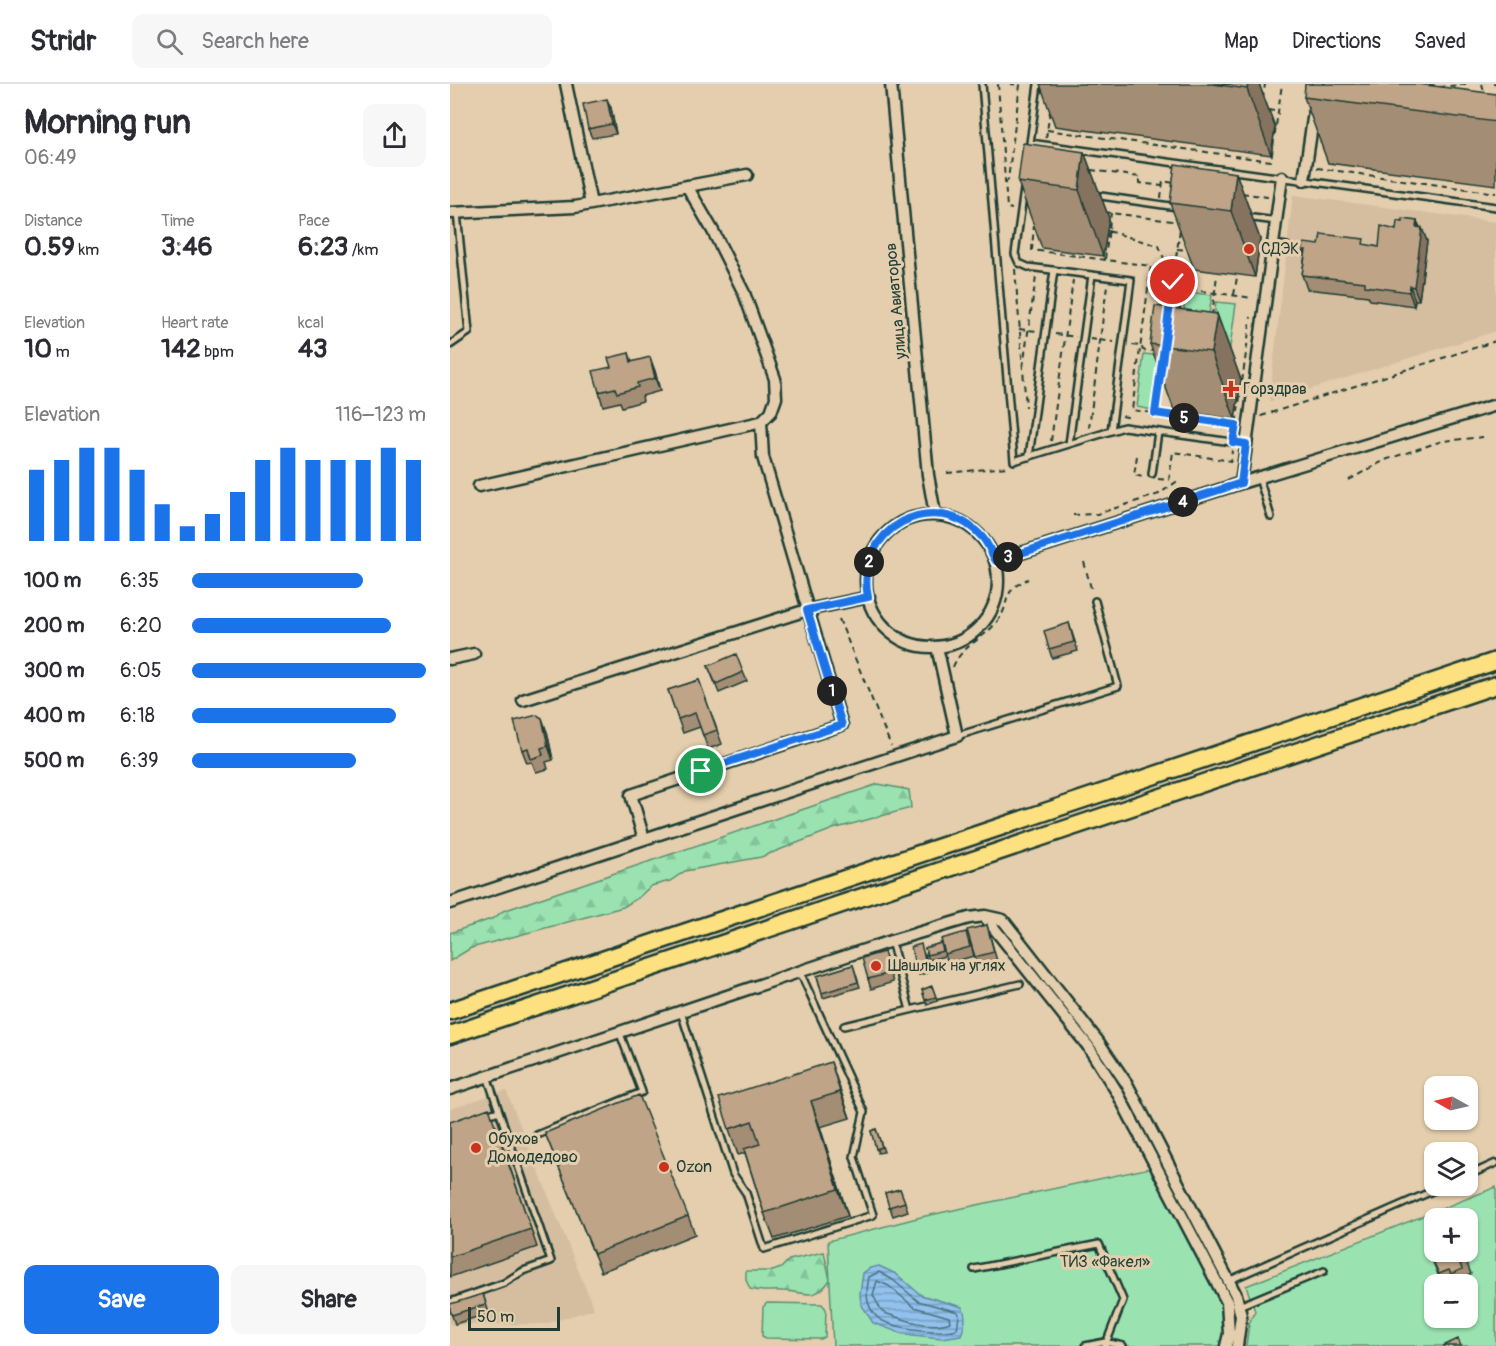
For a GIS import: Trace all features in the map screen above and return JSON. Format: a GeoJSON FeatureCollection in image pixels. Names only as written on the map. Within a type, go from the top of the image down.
{"type":"FeatureCollection","features":[{"type":"Feature","properties":{"kind":"highway"},"geometry":{"type":"LineString","coordinates":[[450,1011],[1496,662]]}},
{"type":"Feature","properties":{"kind":"highway"},"geometry":{"type":"LineString","coordinates":[[450,1035],[1496,685]]}},
{"type":"Feature","properties":{"kind":"street"},"geometry":{"type":"LineString","coordinates":[[566,84],[591,204]]}},
{"type":"Feature","properties":{"kind":"street","name":"улица Авиаторов"},"geometry":{"type":"LineString","coordinates":[[891,84],[928,475],[935,514]]}},
{"type":"Feature","properties":{"kind":"street"},"geometry":{"type":"LineString","coordinates":[[1304,180],[1318,84]]}},
{"type":"Feature","properties":{"kind":"street"},"geometry":{"type":"LineString","coordinates":[[453,213],[575,207],[747,175]]}},
{"type":"Feature","properties":{"kind":"street"},"geometry":{"type":"LineString","coordinates":[[1241,483],[1282,177]]}},
{"type":"Feature","properties":{"kind":"street"},"geometry":{"type":"LineString","coordinates":[[479,486],[761,422],[771,412],[776,398],[775,380],[744,293],[687,186]]}},
{"type":"Feature","properties":{"kind":"street"},"geometry":{"type":"LineString","coordinates":[[996,561],[1496,405]]}},
{"type":"Feature","properties":{"kind":"street"},"geometry":{"type":"LineString","coordinates":[[644,839],[631,795],[842,725],[763,458],[761,422]]}},
{"type":"Feature","properties":{"kind":"street"},"geometry":{"type":"LineString","coordinates":[[935,514],[961,520],[983,537],[996,561],[998,585],[993,608],[979,627],[960,641],[937,647],[910,644],[887,630],[871,608],[865,581],[870,555],[885,532],[908,518],[935,514]]}},
{"type":"Feature","properties":{"kind":"street"},"geometry":{"type":"LineString","coordinates":[[523,700],[807,610],[868,597]]}},
{"type":"Feature","properties":{"kind":"street"},"geometry":{"type":"LineString","coordinates":[[450,903],[957,736],[937,647]]}},
{"type":"Feature","properties":{"kind":"street"},"geometry":{"type":"LineString","coordinates":[[450,659],[474,654]]}},
{"type":"Feature","properties":{"kind":"street"},"geometry":{"type":"LineString","coordinates":[[985,916],[1088,1046],[1118,1092],[1227,1302],[1229,1334],[1226,1346]]}},
{"type":"Feature","properties":{"kind":"street"},"geometry":{"type":"LineString","coordinates":[[450,1089],[891,940],[969,918],[985,916],[1003,920],[1097,1040],[1127,1084],[1239,1306],[1241,1316],[1238,1346]]}},
{"type":"Feature","properties":{"kind":"lane"},"geometry":{"type":"LineString","coordinates":[[982,84],[1014,461],[1124,427],[1246,444]]}},
{"type":"Feature","properties":{"kind":"lane"},"geometry":{"type":"LineString","coordinates":[[1029,154],[1038,84]]}},
{"type":"Feature","properties":{"kind":"lane"},"geometry":{"type":"LineString","coordinates":[[1030,143],[1496,207]]}},
{"type":"Feature","properties":{"kind":"lane"},"geometry":{"type":"LineString","coordinates":[[1032,186],[1024,185],[1015,254],[1019,263],[1030,267],[1131,280],[1111,431]]}},
{"type":"Feature","properties":{"kind":"lane"},"geometry":{"type":"LineString","coordinates":[[1084,194],[1183,208]]}},
{"type":"Feature","properties":{"kind":"lane"},"geometry":{"type":"LineString","coordinates":[[450,345],[469,332],[453,213]]}},
{"type":"Feature","properties":{"kind":"lane"},"geometry":{"type":"LineString","coordinates":[[1241,216],[1276,221]]}},
{"type":"Feature","properties":{"kind":"lane"},"geometry":{"type":"LineString","coordinates":[[1273,244],[1287,246]]}},
{"type":"Feature","properties":{"kind":"lane"},"geometry":{"type":"LineString","coordinates":[[1029,457],[1054,270]]}},
{"type":"Feature","properties":{"kind":"lane"},"geometry":{"type":"LineString","coordinates":[[1069,444],[1092,275]]}},
{"type":"Feature","properties":{"kind":"lane"},"geometry":{"type":"LineString","coordinates":[[1152,474],[1158,432]]}},
{"type":"Feature","properties":{"kind":"lane"},"geometry":{"type":"LineString","coordinates":[[1259,478],[1272,516]]}},
{"type":"Feature","properties":{"kind":"lane"},"geometry":{"type":"LineString","coordinates":[[957,736],[1118,686],[1095,601]]}},
{"type":"Feature","properties":{"kind":"lane"},"geometry":{"type":"LineString","coordinates":[[891,940],[910,1010]]}},
{"type":"Feature","properties":{"kind":"lane"},"geometry":{"type":"LineString","coordinates":[[681,1010],[733,1174],[746,1193],[764,1249],[873,1215],[854,1157],[864,1112],[800,970]]}},
{"type":"Feature","properties":{"kind":"lane"},"geometry":{"type":"LineString","coordinates":[[844,1026],[1020,984]]}},
{"type":"Feature","properties":{"kind":"lane"},"geometry":{"type":"LineString","coordinates":[[537,1135],[642,1092],[620,1031]]}},
{"type":"Feature","properties":{"kind":"lane"},"geometry":{"type":"LineString","coordinates":[[834,1073],[845,1070]]}},
{"type":"Feature","properties":{"kind":"lane"},"geometry":{"type":"LineString","coordinates":[[450,1302],[504,1283],[522,1271],[551,1261],[487,1076]]}},
{"type":"Feature","properties":{"kind":"lane"},"geometry":{"type":"LineString","coordinates":[[713,1112],[721,1110]]}},
{"type":"Feature","properties":{"kind":"lane"},"geometry":{"type":"LineString","coordinates":[[479,1118],[499,1111]]}},
{"type":"Feature","properties":{"kind":"lane"},"geometry":{"type":"LineString","coordinates":[[1478,1171],[1496,1163]]}},
{"type":"Feature","properties":{"kind":"lane"},"geometry":{"type":"LineString","coordinates":[[1228,1281],[1424,1195]]}},
{"type":"Feature","properties":{"kind":"lane"},"geometry":{"type":"LineString","coordinates":[[974,1269],[1099,1244],[1122,1299],[1105,1344]]}},
{"type":"Feature","properties":{"kind":"lane"},"geometry":{"type":"LineString","coordinates":[[1239,1306],[1324,1271]]}},
{"type":"Feature","properties":{"kind":"lane"},"geometry":{"type":"LineString","coordinates":[[1085,1346],[1105,1344],[1123,1346]]}},
{"type":"Feature","properties":{"kind":"path"},"geometry":{"type":"LineString","coordinates":[[998,84],[1005,183],[1008,180],[1020,85],[1011,84]]}},
{"type":"Feature","properties":{"kind":"path"},"geometry":{"type":"LineString","coordinates":[[1263,101],[1265,84]]}},
{"type":"Feature","properties":{"kind":"path"},"geometry":{"type":"LineString","coordinates":[[1047,130],[1271,161],[1282,84]]}},
{"type":"Feature","properties":{"kind":"path"},"geometry":{"type":"LineString","coordinates":[[1429,84],[1440,86],[1469,84]]}},
{"type":"Feature","properties":{"kind":"path"},"geometry":{"type":"LineString","coordinates":[[1482,84],[1487,103]]}},
{"type":"Feature","properties":{"kind":"path"},"geometry":{"type":"LineString","coordinates":[[1045,145],[1051,107]]}},
{"type":"Feature","properties":{"kind":"path"},"geometry":{"type":"LineString","coordinates":[[1262,110],[1278,112]]}},
{"type":"Feature","properties":{"kind":"path"},"geometry":{"type":"LineString","coordinates":[[1315,168],[1496,194]]}},
{"type":"Feature","properties":{"kind":"path"},"geometry":{"type":"LineString","coordinates":[[1086,170],[1140,177],[1140,183],[1162,186]]}},
{"type":"Feature","properties":{"kind":"path"},"geometry":{"type":"LineString","coordinates":[[1158,219],[1163,182],[1174,183]]}},
{"type":"Feature","properties":{"kind":"path"},"geometry":{"type":"LineString","coordinates":[[1232,192],[1267,196],[1264,219]]}},
{"type":"Feature","properties":{"kind":"path"},"geometry":{"type":"LineString","coordinates":[[1101,211],[1181,222],[1169,309]]}},
{"type":"Feature","properties":{"kind":"path"},"geometry":{"type":"LineString","coordinates":[[1105,260],[1111,213]]}},
{"type":"Feature","properties":{"kind":"path"},"geometry":{"type":"LineString","coordinates":[[1022,372],[1036,275],[1029,274],[1035,221]]}},
{"type":"Feature","properties":{"kind":"path"},"geometry":{"type":"LineString","coordinates":[[1108,231],[1159,246],[1173,282]]}},
{"type":"Feature","properties":{"kind":"path"},"geometry":{"type":"LineString","coordinates":[[1177,249],[1192,250]]}},
{"type":"Feature","properties":{"kind":"path"},"geometry":{"type":"LineString","coordinates":[[1032,250],[1151,266],[1132,410],[1236,425]]}},
{"type":"Feature","properties":{"kind":"path"},"geometry":{"type":"LineString","coordinates":[[1051,441],[1076,255]]}},
{"type":"Feature","properties":{"kind":"path"},"geometry":{"type":"LineString","coordinates":[[1011,265],[1014,265],[1027,415]]}},
{"type":"Feature","properties":{"kind":"path"},"geometry":{"type":"LineString","coordinates":[[1212,316],[1217,275]]}},
{"type":"Feature","properties":{"kind":"path"},"geometry":{"type":"LineString","coordinates":[[1234,295],[1237,277]]}},
{"type":"Feature","properties":{"kind":"path"},"geometry":{"type":"LineString","coordinates":[[1089,430],[1108,285],[1100,284]]}},
{"type":"Feature","properties":{"kind":"path"},"geometry":{"type":"LineString","coordinates":[[1149,284],[1253,298]]}},
{"type":"Feature","properties":{"kind":"path"},"geometry":{"type":"LineString","coordinates":[[1172,287],[1183,315]]}},
{"type":"Feature","properties":{"kind":"path"},"geometry":{"type":"LineString","coordinates":[[1157,478],[1169,480],[1173,452],[1231,461],[1252,309]]}},
{"type":"Feature","properties":{"kind":"path"},"geometry":{"type":"LineString","coordinates":[[1250,419],[1496,341]]}},
{"type":"Feature","properties":{"kind":"path"},"geometry":{"type":"LineString","coordinates":[[1155,413],[1162,364]]}},
{"type":"Feature","properties":{"kind":"path"},"geometry":{"type":"LineString","coordinates":[[1158,388],[1165,389]]}},
{"type":"Feature","properties":{"kind":"path"},"geometry":{"type":"LineString","coordinates":[[1349,480],[1385,460],[1442,441],[1484,437]]}},
{"type":"Feature","properties":{"kind":"path"},"geometry":{"type":"LineString","coordinates":[[1163,454],[1172,456]]}},
{"type":"Feature","properties":{"kind":"path"},"geometry":{"type":"LineString","coordinates":[[1137,456],[1134,475],[1146,477]]}},
{"type":"Feature","properties":{"kind":"path"},"geometry":{"type":"LineString","coordinates":[[1072,515],[1096,514],[1159,494],[1179,480]]}},
{"type":"Feature","properties":{"kind":"path"},"geometry":{"type":"LineString","coordinates":[[1084,562],[1095,601]]}},
{"type":"Feature","properties":{"kind":"path"},"geometry":{"type":"LineString","coordinates":[[946,687],[956,659],[963,650],[988,632],[998,621],[1010,591],[1015,585],[1029,579]]}},
{"type":"Feature","properties":{"kind":"path"},"geometry":{"type":"LineString","coordinates":[[839,619],[891,746]]}},
{"type":"Feature","properties":{"kind":"shaded area"},"geometry":{"type":"Polygon","coordinates":[[[1293,195],[1496,222],[1496,331],[1269,402],[1293,195]]]}},
{"type":"Feature","properties":{"kind":"shaded area"},"geometry":{"type":"Polygon","coordinates":[[[506,1090],[594,1309],[545,1324],[450,1325],[450,1109],[506,1090]]]}},
{"type":"Feature","properties":{"kind":"green space"},"geometry":{"type":"Polygon","coordinates":[[[1178,291],[1212,295],[1207,327],[1193,331],[1178,291]]]}},
{"type":"Feature","properties":{"kind":"green space"},"geometry":{"type":"Polygon","coordinates":[[[1216,302],[1236,304],[1229,354],[1210,352],[1216,302]]]}},
{"type":"Feature","properties":{"kind":"green space"},"geometry":{"type":"Polygon","coordinates":[[[1144,354],[1160,356],[1153,410],[1137,407],[1144,354]]]}},
{"type":"Feature","properties":{"kind":"green space"},"geometry":{"type":"Polygon","coordinates":[[[878,784],[909,790],[911,808],[833,829],[761,857],[685,871],[670,881],[651,886],[638,898],[623,907],[471,948],[450,961],[450,933],[494,918],[503,911],[878,784]]]}},
{"type":"Feature","properties":{"kind":"green space","name":"ТИЗ «Факел»"},"geometry":{"type":"Polygon","coordinates":[[[1150,1168],[1220,1299],[1225,1333],[1221,1346],[833,1346],[828,1241],[921,1217],[1150,1168]]]}},
{"type":"Feature","properties":{"kind":"green space"},"geometry":{"type":"Polygon","coordinates":[[[1496,1187],[1496,1346],[1246,1346],[1249,1324],[1255,1311],[1246,1286],[1424,1216],[1424,1262],[1478,1262],[1478,1208],[1443,1208],[1496,1187]]]}},
{"type":"Feature","properties":{"kind":"green space"},"geometry":{"type":"Polygon","coordinates":[[[824,1252],[830,1280],[814,1294],[750,1289],[746,1280],[746,1271],[773,1271],[781,1268],[789,1260],[824,1252]]]}},
{"type":"Feature","properties":{"kind":"green space"},"geometry":{"type":"Polygon","coordinates":[[[767,1303],[822,1304],[826,1309],[825,1337],[821,1339],[762,1336],[763,1307],[767,1303]]]}},
{"type":"Feature","properties":{"kind":"water"},"geometry":{"type":"Polygon","coordinates":[[[879,1266],[896,1274],[921,1295],[962,1307],[965,1321],[961,1335],[942,1338],[903,1334],[873,1323],[861,1304],[860,1294],[863,1273],[879,1266]]]}},
{"type":"Feature","properties":{"kind":"building"},"geometry":{"type":"Polygon","coordinates":[[[1213,84],[1248,84],[1247,89],[1213,84]]]}},
{"type":"Feature","properties":{"kind":"building"},"geometry":{"type":"Polygon","coordinates":[[[1305,84],[1418,84],[1496,94],[1496,122],[1304,97],[1305,84]]]}},
{"type":"Feature","properties":{"kind":"building"},"geometry":{"type":"Polygon","coordinates":[[[607,99],[612,124],[588,129],[583,104],[607,99]]]}},
{"type":"Feature","properties":{"kind":"building"},"geometry":{"type":"Polygon","coordinates":[[[1023,143],[1084,152],[1079,190],[1018,182],[1023,143]]]}},
{"type":"Feature","properties":{"kind":"building"},"geometry":{"type":"Polygon","coordinates":[[[1175,164],[1236,173],[1231,211],[1170,203],[1175,164]]]}},
{"type":"Feature","properties":{"kind":"building"},"geometry":{"type":"Polygon","coordinates":[[[1403,219],[1417,221],[1416,227],[1422,228],[1414,287],[1410,286],[1409,292],[1365,286],[1365,282],[1302,275],[1306,250],[1303,250],[1304,243],[1319,245],[1321,234],[1364,239],[1363,244],[1379,247],[1381,226],[1396,230],[1397,221],[1403,222],[1403,219]]]}},
{"type":"Feature","properties":{"kind":"building"},"geometry":{"type":"Polygon","coordinates":[[[1155,306],[1217,314],[1211,352],[1150,344],[1155,306]]]}},
{"type":"Feature","properties":{"kind":"building"},"geometry":{"type":"Polygon","coordinates":[[[629,353],[631,362],[650,357],[655,378],[637,383],[638,387],[617,393],[615,388],[599,392],[593,371],[611,367],[608,358],[629,353]]]}},
{"type":"Feature","properties":{"kind":"building"},"geometry":{"type":"Polygon","coordinates":[[[1069,623],[1074,642],[1049,649],[1044,631],[1069,623]]]}},
{"type":"Feature","properties":{"kind":"building"},"geometry":{"type":"Polygon","coordinates":[[[736,654],[743,672],[716,684],[708,666],[736,654]]]}},
{"type":"Feature","properties":{"kind":"building"},"geometry":{"type":"Polygon","coordinates":[[[699,680],[717,730],[703,735],[695,713],[678,719],[668,690],[699,680]]]}},
{"type":"Feature","properties":{"kind":"building"},"geometry":{"type":"Polygon","coordinates":[[[537,715],[542,718],[548,746],[541,748],[543,755],[531,759],[528,748],[522,750],[514,721],[537,715]]]}},
{"type":"Feature","properties":{"kind":"building"},"geometry":{"type":"Polygon","coordinates":[[[987,925],[994,952],[975,957],[967,930],[987,925]]]}},
{"type":"Feature","properties":{"kind":"building"},"geometry":{"type":"Polygon","coordinates":[[[966,932],[970,947],[945,954],[941,939],[966,932]]]}},
{"type":"Feature","properties":{"kind":"building"},"geometry":{"type":"Polygon","coordinates":[[[941,943],[943,951],[927,955],[925,948],[941,943]]]}},
{"type":"Feature","properties":{"kind":"building"},"geometry":{"type":"Polygon","coordinates":[[[921,944],[926,963],[916,966],[911,947],[921,944]]]}},
{"type":"Feature","properties":{"kind":"building"},"geometry":{"type":"Polygon","coordinates":[[[884,952],[890,973],[868,979],[862,958],[884,952]]]}},
{"type":"Feature","properties":{"kind":"building"},"geometry":{"type":"Polygon","coordinates":[[[853,965],[858,982],[822,993],[817,976],[853,965]]]}},
{"type":"Feature","properties":{"kind":"building"},"geometry":{"type":"Polygon","coordinates":[[[932,986],[936,997],[925,1000],[922,990],[932,986]]]}},
{"type":"Feature","properties":{"kind":"building"},"geometry":{"type":"Polygon","coordinates":[[[831,1062],[840,1092],[811,1101],[838,1189],[764,1213],[744,1149],[760,1144],[752,1121],[729,1129],[719,1098],[831,1062]]]}},
{"type":"Feature","properties":{"kind":"building"},"geometry":{"type":"Polygon","coordinates":[[[639,1095],[688,1216],[594,1254],[545,1133],[639,1095]]]}},
{"type":"Feature","properties":{"kind":"building"},"geometry":{"type":"Polygon","coordinates":[[[489,1108],[531,1229],[450,1257],[450,1122],[489,1108]]]}},
{"type":"Feature","properties":{"kind":"building"},"geometry":{"type":"Polygon","coordinates":[[[876,1129],[882,1147],[876,1149],[871,1131],[876,1129]]]}},
{"type":"Feature","properties":{"kind":"building"},"geometry":{"type":"Polygon","coordinates":[[[900,1189],[905,1202],[889,1207],[885,1193],[900,1189]]]}},
{"type":"Feature","properties":{"kind":"building"},"geometry":{"type":"Polygon","coordinates":[[[1434,1262],[1464,1262],[1460,1264],[1462,1269],[1451,1274],[1449,1270],[1439,1274],[1434,1262]]]}},
{"type":"Feature","properties":{"kind":"building"},"geometry":{"type":"Polygon","coordinates":[[[483,1294],[486,1304],[452,1315],[450,1304],[483,1294]]]}},
{"type":"Feature","properties":{"kind":"building"},"geometry":{"type":"Polygon","coordinates":[[[1458,1339],[1461,1346],[1443,1346],[1458,1339]]]}},
{"type":"Feature","properties":{"kind":"place","name":"СДЭК"},"geometry":{"type":"Point","coordinates":[1249,249]}},
{"type":"Feature","properties":{"kind":"place","name":"Горздрав"},"geometry":{"type":"Point","coordinates":[1231,389]}},
{"type":"Feature","properties":{"kind":"place","name":"Шашлык на углях"},"geometry":{"type":"Point","coordinates":[876,966]}},
{"type":"Feature","properties":{"kind":"place","name":"Обухов Домодедово"},"geometry":{"type":"Point","coordinates":[476,1148]}},
{"type":"Feature","properties":{"kind":"place","name":"Ozon"},"geometry":{"type":"Point","coordinates":[664,1167]}},
{"type":"Feature","properties":{"kind":"route"},"geometry":{"type":"LineString","coordinates":[[701,771],[842,725],[807,610],[868,597],[865,581],[870,555],[885,532],[908,518],[935,514],[961,520],[983,537],[996,561],[1241,483],[1246,444],[1233,442],[1236,425],[1155,413],[1173,282]]}}]}
